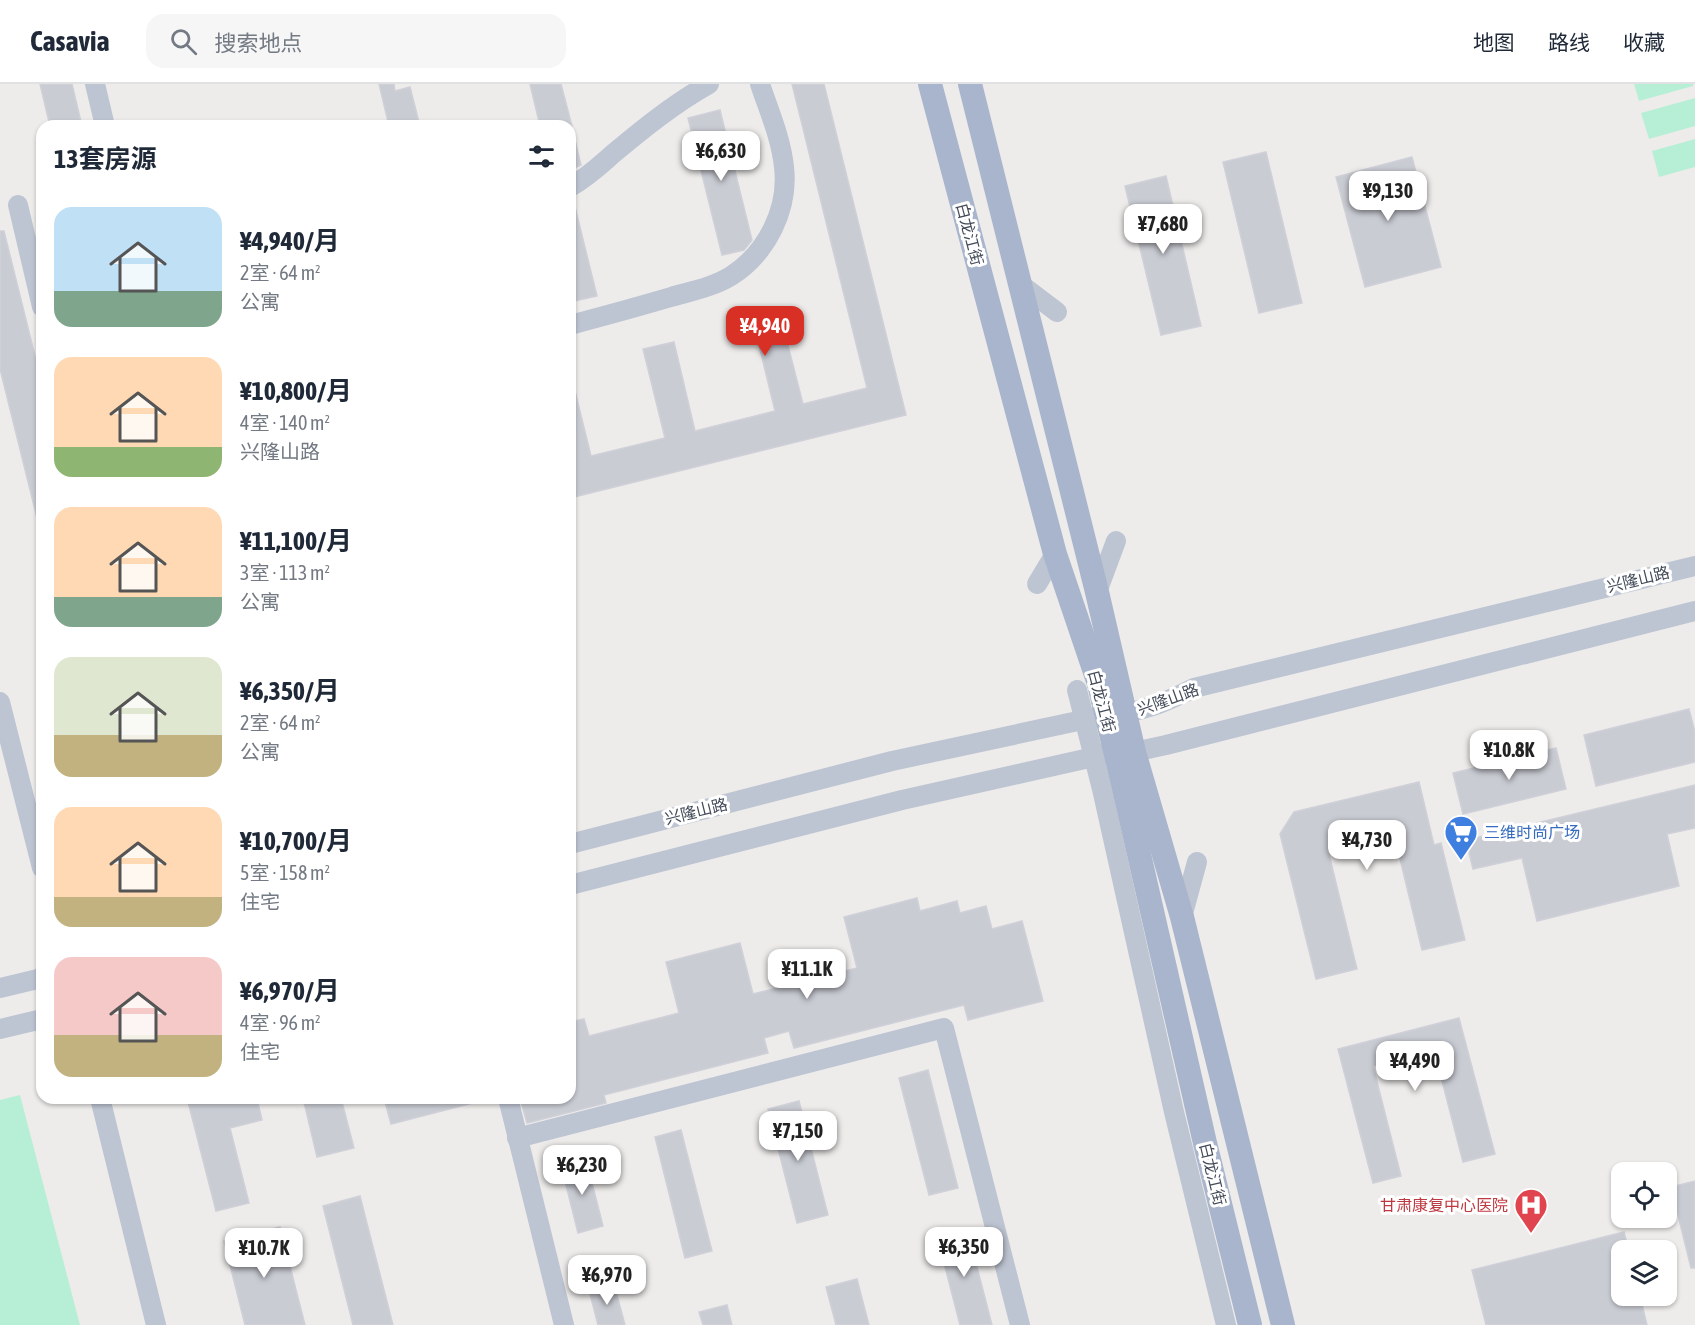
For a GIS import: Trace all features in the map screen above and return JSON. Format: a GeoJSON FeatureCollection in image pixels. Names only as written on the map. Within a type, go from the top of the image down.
{"type":"FeatureCollection","features":[{"type":"Feature","properties":{"kind":"main road","name":"白龙江街"},"geometry":{"type":"LineString","coordinates":[[930,84],[1055,554],[1099,684],[1205,1143],[1250,1325]]}},
{"type":"Feature","properties":{"kind":"main road","name":"白龙江街"},"geometry":{"type":"LineString","coordinates":[[970,84],[1097,592],[1105,716]]}},
{"type":"Feature","properties":{"kind":"main road","name":"白龙江街"},"geometry":{"type":"LineString","coordinates":[[1115,754],[1182,917],[1283,1325]]}},
{"type":"Feature","properties":{"kind":"street"},"geometry":{"type":"LineString","coordinates":[[95,84],[104,120]]}},
{"type":"Feature","properties":{"kind":"street"},"geometry":{"type":"LineString","coordinates":[[576,184],[589,177],[603,162],[664,113],[709,84]]}},
{"type":"Feature","properties":{"kind":"street"},"geometry":{"type":"LineString","coordinates":[[576,323],[718,283],[744,266],[765,243],[783,201],[785,170],[779,140],[760,84]]}},
{"type":"Feature","properties":{"kind":"street"},"geometry":{"type":"LineString","coordinates":[[18,205],[36,282]]}},
{"type":"Feature","properties":{"kind":"street"},"geometry":{"type":"LineString","coordinates":[[1020,284],[1057,312]]}},
{"type":"Feature","properties":{"kind":"street"},"geometry":{"type":"LineString","coordinates":[[1097,592],[1116,541]]}},
{"type":"Feature","properties":{"kind":"street"},"geometry":{"type":"LineString","coordinates":[[1037,584],[1055,554]]}},
{"type":"Feature","properties":{"kind":"street","name":"兴隆山路"},"geometry":{"type":"LineString","coordinates":[[576,842],[892,761],[1156,706],[1194,688],[1695,566]]}},
{"type":"Feature","properties":{"kind":"street"},"geometry":{"type":"LineString","coordinates":[[576,883],[902,800],[1115,754],[1695,611]]}},
{"type":"Feature","properties":{"kind":"street","name":"白龙江街"},"geometry":{"type":"LineString","coordinates":[[1077,690],[1105,716]]}},
{"type":"Feature","properties":{"kind":"street"},"geometry":{"type":"LineString","coordinates":[[0,702],[36,844]]}},
{"type":"Feature","properties":{"kind":"street","name":"白龙江街"},"geometry":{"type":"LineString","coordinates":[[1115,754],[1136,937],[1174,1112],[1226,1325]]}},
{"type":"Feature","properties":{"kind":"street"},"geometry":{"type":"LineString","coordinates":[[1182,917],[1197,862]]}},
{"type":"Feature","properties":{"kind":"street"},"geometry":{"type":"LineString","coordinates":[[1136,937],[1146,886]]}},
{"type":"Feature","properties":{"kind":"street"},"geometry":{"type":"LineString","coordinates":[[0,988],[36,979]]}},
{"type":"Feature","properties":{"kind":"street"},"geometry":{"type":"LineString","coordinates":[[0,1029],[36,1020]]}},
{"type":"Feature","properties":{"kind":"street"},"geometry":{"type":"LineString","coordinates":[[517,1138],[944,1028],[1020,1325]]}},
{"type":"Feature","properties":{"kind":"street"},"geometry":{"type":"LineString","coordinates":[[101,1104],[156,1325]]}},
{"type":"Feature","properties":{"kind":"street"},"geometry":{"type":"LineString","coordinates":[[509,1104],[564,1325]]}},
{"type":"Feature","properties":{"kind":"street"},"geometry":{"type":"LineString","coordinates":[[1174,1112],[1205,1143]]}},
{"type":"Feature","properties":{"kind":"green space"},"geometry":{"type":"Polygon","coordinates":[[[1634,84],[1693,84],[1693,86],[1639,101],[1634,84]]]}},
{"type":"Feature","properties":{"kind":"green space"},"geometry":{"type":"Polygon","coordinates":[[[1695,98],[1695,126],[1649,139],[1641,113],[1695,98]]]}},
{"type":"Feature","properties":{"kind":"green space"},"geometry":{"type":"Polygon","coordinates":[[[1695,139],[1695,167],[1659,177],[1652,151],[1695,139]]]}},
{"type":"Feature","properties":{"kind":"green space"},"geometry":{"type":"Polygon","coordinates":[[[20,1095],[80,1325],[0,1325],[0,1100],[20,1095]]]}},
{"type":"Feature","properties":{"kind":"building"},"geometry":{"type":"Polygon","coordinates":[[[40,84],[72,84],[81,120],[49,120],[40,84]]]}},
{"type":"Feature","properties":{"kind":"building"},"geometry":{"type":"Polygon","coordinates":[[[379,84],[394,84],[395,91],[410,87],[418,120],[388,120],[379,84]]]}},
{"type":"Feature","properties":{"kind":"building"},"geometry":{"type":"Polygon","coordinates":[[[530,84],[561,84],[570,120],[539,120],[530,84]]]}},
{"type":"Feature","properties":{"kind":"building"},"geometry":{"type":"Polygon","coordinates":[[[792,84],[824,84],[906,415],[576,497],[576,395],[591,456],[665,438],[643,349],[674,342],[695,431],[775,411],[754,325],[781,318],[803,404],[867,388],[792,84]]]}},
{"type":"Feature","properties":{"kind":"building"},"geometry":{"type":"Polygon","coordinates":[[[720,110],[752,240],[744,250],[722,255],[688,118],[720,110]]]}},
{"type":"Feature","properties":{"kind":"building"},"geometry":{"type":"Polygon","coordinates":[[[576,144],[581,165],[576,167],[576,144]]]}},
{"type":"Feature","properties":{"kind":"building"},"geometry":{"type":"Polygon","coordinates":[[[1266,152],[1302,303],[1259,313],[1223,162],[1266,152]]]}},
{"type":"Feature","properties":{"kind":"building"},"geometry":{"type":"Polygon","coordinates":[[[1412,157],[1441,267],[1365,287],[1336,177],[1412,157]]]}},
{"type":"Feature","properties":{"kind":"building"},"geometry":{"type":"Polygon","coordinates":[[[1166,176],[1201,326],[1161,335],[1125,186],[1166,176]]]}},
{"type":"Feature","properties":{"kind":"building"},"geometry":{"type":"Polygon","coordinates":[[[576,211],[597,296],[576,301],[576,211]]]}},
{"type":"Feature","properties":{"kind":"building"},"geometry":{"type":"Polygon","coordinates":[[[0,231],[4,231],[36,360],[36,514],[0,369],[0,231]]]}},
{"type":"Feature","properties":{"kind":"building"},"geometry":{"type":"Polygon","coordinates":[[[1689,709],[1695,732],[1695,762],[1596,786],[1584,735],[1689,709]]]}},
{"type":"Feature","properties":{"kind":"building"},"geometry":{"type":"Polygon","coordinates":[[[1556,748],[1566,789],[1463,814],[1453,773],[1556,748]]]}},
{"type":"Feature","properties":{"kind":"building"},"geometry":{"type":"Polygon","coordinates":[[[1419,782],[1434,845],[1441,843],[1465,940],[1422,950],[1394,834],[1328,850],[1357,969],[1316,979],[1280,834],[1294,812],[1419,782]]]}},
{"type":"Feature","properties":{"kind":"building"},"geometry":{"type":"Polygon","coordinates":[[[1695,785],[1695,828],[1667,834],[1679,886],[1537,921],[1522,858],[1473,869],[1466,840],[1695,785]]]}},
{"type":"Feature","properties":{"kind":"building"},"geometry":{"type":"Polygon","coordinates":[[[917,898],[920,911],[957,901],[960,913],[986,906],[992,929],[1022,921],[1043,1001],[968,1020],[964,1005],[794,1048],[789,1031],[764,1038],[768,1053],[604,1095],[606,1103],[527,1123],[522,1104],[576,1104],[576,1021],[584,1019],[589,1036],[679,1013],[666,962],[740,943],[753,994],[857,968],[844,917],[917,898]]]}},
{"type":"Feature","properties":{"kind":"building"},"geometry":{"type":"Polygon","coordinates":[[[1459,1018],[1495,1154],[1463,1162],[1434,1050],[1373,1066],[1401,1176],[1373,1183],[1338,1049],[1459,1018]]]}},
{"type":"Feature","properties":{"kind":"building"},"geometry":{"type":"Polygon","coordinates":[[[928,1070],[958,1188],[929,1195],[899,1078],[928,1070]]]}},
{"type":"Feature","properties":{"kind":"building"},"geometry":{"type":"Polygon","coordinates":[[[799,1101],[828,1215],[797,1223],[768,1109],[799,1101]]]}},
{"type":"Feature","properties":{"kind":"building"},"geometry":{"type":"Polygon","coordinates":[[[189,1104],[258,1104],[262,1120],[230,1128],[249,1203],[216,1211],[189,1104]]]}},
{"type":"Feature","properties":{"kind":"building"},"geometry":{"type":"Polygon","coordinates":[[[304,1104],[343,1104],[354,1148],[317,1157],[304,1104]]]}},
{"type":"Feature","properties":{"kind":"building"},"geometry":{"type":"Polygon","coordinates":[[[386,1104],[469,1104],[391,1124],[386,1104]]]}},
{"type":"Feature","properties":{"kind":"building"},"geometry":{"type":"Polygon","coordinates":[[[681,1130],[712,1251],[685,1258],[655,1137],[681,1130]]]}},
{"type":"Feature","properties":{"kind":"building"},"geometry":{"type":"Polygon","coordinates":[[[586,1159],[603,1226],[578,1233],[561,1165],[586,1159]]]}},
{"type":"Feature","properties":{"kind":"building"},"geometry":{"type":"Polygon","coordinates":[[[1695,1181],[1695,1268],[1691,1268],[1677,1211],[1677,1186],[1695,1181]]]}},
{"type":"Feature","properties":{"kind":"building"},"geometry":{"type":"Polygon","coordinates":[[[360,1196],[393,1325],[353,1325],[323,1206],[360,1196]]]}},
{"type":"Feature","properties":{"kind":"building"},"geometry":{"type":"Polygon","coordinates":[[[280,1227],[305,1325],[245,1325],[224,1241],[280,1227]]]}},
{"type":"Feature","properties":{"kind":"building"},"geometry":{"type":"Polygon","coordinates":[[[967,1228],[992,1325],[960,1325],[937,1236],[967,1228]]]}},
{"type":"Feature","properties":{"kind":"building"},"geometry":{"type":"Polygon","coordinates":[[[1624,1232],[1626,1240],[1611,1240],[1611,1306],[1642,1306],[1647,1325],[1486,1325],[1472,1270],[1624,1232]]]}},
{"type":"Feature","properties":{"kind":"building"},"geometry":{"type":"Polygon","coordinates":[[[857,1279],[869,1325],[836,1325],[826,1287],[857,1279]]]}},
{"type":"Feature","properties":{"kind":"building"},"geometry":{"type":"Polygon","coordinates":[[[614,1284],[625,1325],[598,1325],[589,1290],[614,1284]]]}},
{"type":"Feature","properties":{"kind":"building"},"geometry":{"type":"Polygon","coordinates":[[[727,1305],[732,1325],[703,1325],[699,1312],[727,1305]]]}},
{"type":"Feature","properties":{"kind":"place","name":"三维时尚广场"},"geometry":{"type":"Point","coordinates":[1461,861]}},
{"type":"Feature","properties":{"kind":"place","name":"甘肃康复中心医院"},"geometry":{"type":"Point","coordinates":[1531,1234]}}]}
